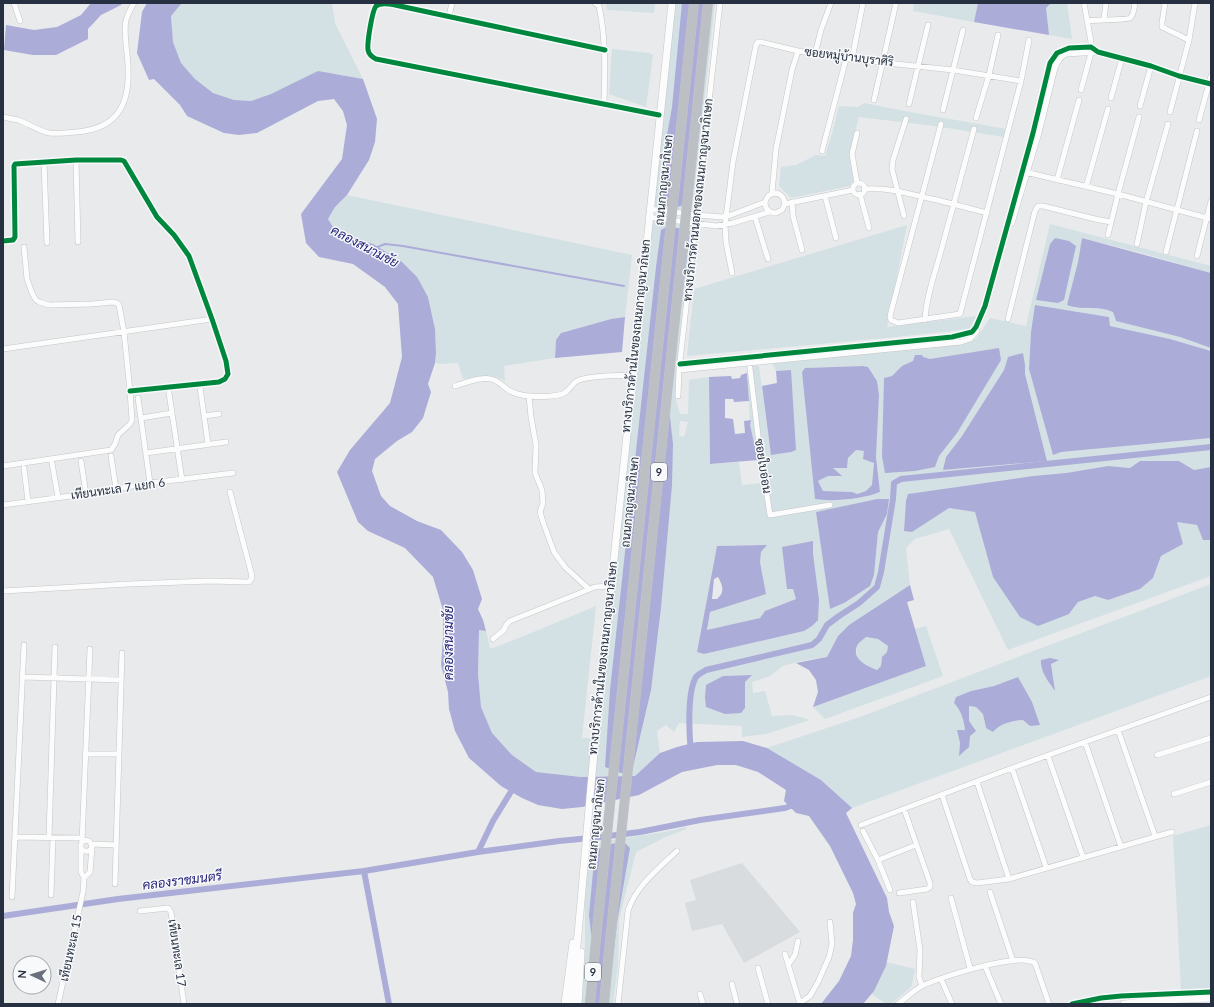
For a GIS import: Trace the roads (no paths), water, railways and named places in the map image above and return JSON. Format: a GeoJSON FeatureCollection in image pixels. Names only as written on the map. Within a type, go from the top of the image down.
{"type":"FeatureCollection","features":[{"type":"Feature","properties":{"kind":"highway","name":"ถนนกาญจนาภิเษก"},"geometry":{"type":"LineString","coordinates":[[590,1004],[694,3]]}},
{"type":"Feature","properties":{"kind":"highway","name":"9"},"geometry":{"type":"LineString","coordinates":[[604,1004],[708,3]]}},
{"type":"Feature","properties":{"kind":"main road","name":"ทางบริการด้านในของถนนกาญจนาภิเษก"},"geometry":{"type":"LineString","coordinates":[[571,1004],[632,375],[672,3]]}},
{"type":"Feature","properties":{"kind":"main road"},"geometry":{"type":"LineString","coordinates":[[565,1004],[574,936],[582,894]]}},
{"type":"Feature","properties":{"kind":"main road"},"geometry":{"type":"LineString","coordinates":[[578,1004],[581,967],[582,894]]}},
{"type":"Feature","properties":{"kind":"main road"},"geometry":{"type":"LineString","coordinates":[[1124,1004],[1162,1000],[1211,998]]}},
{"type":"Feature","properties":{"kind":"street"},"geometry":{"type":"LineString","coordinates":[[14,3],[20,21]]}},
{"type":"Feature","properties":{"kind":"street"},"geometry":{"type":"LineString","coordinates":[[3,117],[18,120],[49,133],[64,134],[87,132],[102,127],[113,120],[120,111],[126,95],[129,70],[125,27],[126,19],[134,3]]}},
{"type":"Feature","properties":{"kind":"street"},"geometry":{"type":"LineString","coordinates":[[449,16],[452,3]]}},
{"type":"Feature","properties":{"kind":"street"},"geometry":{"type":"LineString","coordinates":[[595,3],[599,6],[602,20],[605,50],[604,104]]}},
{"type":"Feature","properties":{"kind":"street","name":"ทางบริการด้านนอกของถนนกาญจนาภิเษก"},"geometry":{"type":"LineString","coordinates":[[678,396],[679,370],[720,3]]}},
{"type":"Feature","properties":{"kind":"street"},"geometry":{"type":"LineString","coordinates":[[815,54],[821,30],[831,3]]}},
{"type":"Feature","properties":{"kind":"street"},"geometry":{"type":"LineString","coordinates":[[822,151],[849,59],[863,3]]}},
{"type":"Feature","properties":{"kind":"street"},"geometry":{"type":"LineString","coordinates":[[874,100],[896,3]]}},
{"type":"Feature","properties":{"kind":"street"},"geometry":{"type":"LineString","coordinates":[[1082,90],[1091,53],[1084,3]]}},
{"type":"Feature","properties":{"kind":"street"},"geometry":{"type":"LineString","coordinates":[[1104,19],[1106,3]]}},
{"type":"Feature","properties":{"kind":"street"},"geometry":{"type":"LineString","coordinates":[[1087,21],[1104,19],[1128,20],[1131,18],[1135,3]]}},
{"type":"Feature","properties":{"kind":"street"},"geometry":{"type":"LineString","coordinates":[[1165,3],[1162,27],[1189,40]]}},
{"type":"Feature","properties":{"kind":"street"},"geometry":{"type":"LineString","coordinates":[[1170,112],[1189,40],[1195,3]]}},
{"type":"Feature","properties":{"kind":"street"},"geometry":{"type":"LineString","coordinates":[[605,50],[402,5],[380,4],[376,6],[371,18],[368,50],[370,56],[376,59],[659,115]]}},
{"type":"Feature","properties":{"kind":"street"},"geometry":{"type":"LineString","coordinates":[[909,104],[928,25]]}},
{"type":"Feature","properties":{"kind":"street"},"geometry":{"type":"LineString","coordinates":[[943,110],[963,30]]}},
{"type":"Feature","properties":{"kind":"street"},"geometry":{"type":"LineString","coordinates":[[976,118],[989,75],[998,35]]}},
{"type":"Feature","properties":{"kind":"street"},"geometry":{"type":"LineString","coordinates":[[941,124],[890,317],[894,322],[898,323],[960,314],[1021,81],[1029,40]]}},
{"type":"Feature","properties":{"kind":"street"},"geometry":{"type":"LineString","coordinates":[[732,273],[726,242],[725,225],[733,162],[756,45],[758,42],[761,42],[798,51]]}},
{"type":"Feature","properties":{"kind":"street"},"geometry":{"type":"LineString","coordinates":[[680,364],[827,355],[961,342],[970,339],[978,329],[985,314],[1043,106],[1052,67],[1052,60],[1057,53],[1074,47],[1091,47],[1098,52],[1210,84]]}},
{"type":"Feature","properties":{"kind":"street","name":"ซอยหมู่บ้านบุราศิริ"},"geometry":{"type":"LineString","coordinates":[[772,193],[776,149],[792,70],[798,51],[849,59],[953,70],[1021,81]]}},
{"type":"Feature","properties":{"kind":"street"},"geometry":{"type":"LineString","coordinates":[[1052,67],[1066,54],[1098,52]]}},
{"type":"Feature","properties":{"kind":"street"},"geometry":{"type":"LineString","coordinates":[[1111,98],[1122,58]]}},
{"type":"Feature","properties":{"kind":"street"},"geometry":{"type":"LineString","coordinates":[[1140,106],[1151,66]]}},
{"type":"Feature","properties":{"kind":"street"},"geometry":{"type":"LineString","coordinates":[[1199,120],[1211,76]]}},
{"type":"Feature","properties":{"kind":"street"},"geometry":{"type":"LineString","coordinates":[[1057,180],[1079,100]]}},
{"type":"Feature","properties":{"kind":"street"},"geometry":{"type":"LineString","coordinates":[[1086,187],[1108,109]]}},
{"type":"Feature","properties":{"kind":"street"},"geometry":{"type":"LineString","coordinates":[[1108,234],[1139,117]]}},
{"type":"Feature","properties":{"kind":"street"},"geometry":{"type":"LineString","coordinates":[[904,216],[892,169],[893,160],[906,119]]}},
{"type":"Feature","properties":{"kind":"street"},"geometry":{"type":"LineString","coordinates":[[1137,244],[1146,202],[1168,124]]}},
{"type":"Feature","properties":{"kind":"street"},"geometry":{"type":"LineString","coordinates":[[925,320],[925,312],[930,292],[974,130]]}},
{"type":"Feature","properties":{"kind":"street"},"geometry":{"type":"LineString","coordinates":[[1166,252],[1198,131]]}},
{"type":"Feature","properties":{"kind":"street"},"geometry":{"type":"LineString","coordinates":[[857,133],[852,154],[857,183]]}},
{"type":"Feature","properties":{"kind":"street"},"geometry":{"type":"LineString","coordinates":[[76,160],[78,242]]}},
{"type":"Feature","properties":{"kind":"street"},"geometry":{"type":"LineString","coordinates":[[3,241],[13,240],[15,237],[14,165],[76,160],[124,161],[157,217],[174,234],[189,256],[226,361],[228,374],[225,379],[219,382],[130,390]]}},
{"type":"Feature","properties":{"kind":"street"},"geometry":{"type":"LineString","coordinates":[[44,162],[47,243]]}},
{"type":"Feature","properties":{"kind":"street"},"geometry":{"type":"LineString","coordinates":[[1025,172],[1118,194],[1209,218]]}},
{"type":"Feature","properties":{"kind":"street"},"geometry":{"type":"LineString","coordinates":[[679,370],[826,349],[952,337],[972,332],[985,306],[1025,172]]}},
{"type":"Feature","properties":{"kind":"street"},"geometry":{"type":"LineString","coordinates":[[857,183],[861,183],[864,189]]}},
{"type":"Feature","properties":{"kind":"street"},"geometry":{"type":"LineString","coordinates":[[853,190],[853,186],[857,183]]}},
{"type":"Feature","properties":{"kind":"street"},"geometry":{"type":"LineString","coordinates":[[864,189],[897,191],[953,203],[987,213]]}},
{"type":"Feature","properties":{"kind":"street"},"geometry":{"type":"LineString","coordinates":[[860,194],[864,189]]}},
{"type":"Feature","properties":{"kind":"street"},"geometry":{"type":"LineString","coordinates":[[785,204],[853,190]]}},
{"type":"Feature","properties":{"kind":"street"},"geometry":{"type":"LineString","coordinates":[[853,190],[856,194],[860,194]]}},
{"type":"Feature","properties":{"kind":"street"},"geometry":{"type":"LineString","coordinates":[[649,213],[696,223],[716,226],[725,225],[769,212],[779,212],[785,204],[785,200],[781,194],[772,193],[768,196],[765,206],[769,212]]}},
{"type":"Feature","properties":{"kind":"street"},"geometry":{"type":"LineString","coordinates":[[860,194],[869,228]]}},
{"type":"Feature","properties":{"kind":"street"},"geometry":{"type":"LineString","coordinates":[[825,196],[836,238]]}},
{"type":"Feature","properties":{"kind":"street"},"geometry":{"type":"LineString","coordinates":[[1197,256],[1209,218],[1211,201]]}},
{"type":"Feature","properties":{"kind":"street"},"geometry":{"type":"LineString","coordinates":[[649,213],[722,217],[765,202]]}},
{"type":"Feature","properties":{"kind":"street"},"geometry":{"type":"LineString","coordinates":[[792,202],[802,250]]}},
{"type":"Feature","properties":{"kind":"street"},"geometry":{"type":"LineString","coordinates":[[1008,318],[1035,211],[1038,206],[1111,222]]}},
{"type":"Feature","properties":{"kind":"street"},"geometry":{"type":"LineString","coordinates":[[755,217],[768,259]]}},
{"type":"Feature","properties":{"kind":"street"},"geometry":{"type":"LineString","coordinates":[[3,466],[111,450],[115,444],[118,434],[131,423],[132,420],[124,332],[119,305],[117,303],[49,305],[39,302],[32,293],[27,279],[24,248]]}},
{"type":"Feature","properties":{"kind":"street"},"geometry":{"type":"LineString","coordinates":[[3,349],[212,319]]}},
{"type":"Feature","properties":{"kind":"street"},"geometry":{"type":"LineString","coordinates":[[826,349],[827,355]]}},
{"type":"Feature","properties":{"kind":"street","name":"ซอยใบอ่อน"},"geometry":{"type":"LineString","coordinates":[[749,360],[759,444],[770,515],[830,506]]}},
{"type":"Feature","properties":{"kind":"street"},"geometry":{"type":"LineString","coordinates":[[455,386],[490,378],[508,390],[529,396],[563,394],[569,390],[575,382],[583,379],[632,375]]}},
{"type":"Feature","properties":{"kind":"street"},"geometry":{"type":"LineString","coordinates":[[200,387],[208,444]]}},
{"type":"Feature","properties":{"kind":"street"},"geometry":{"type":"LineString","coordinates":[[169,393],[182,480]]}},
{"type":"Feature","properties":{"kind":"street"},"geometry":{"type":"LineString","coordinates":[[529,396],[536,445],[535,473],[542,490],[543,502],[540,512],[543,522],[554,552],[565,567],[589,589]]}},
{"type":"Feature","properties":{"kind":"street"},"geometry":{"type":"LineString","coordinates":[[138,398],[150,483]]}},
{"type":"Feature","properties":{"kind":"street"},"geometry":{"type":"LineString","coordinates":[[141,418],[172,413]]}},
{"type":"Feature","properties":{"kind":"street"},"geometry":{"type":"LineString","coordinates":[[204,416],[219,414]]}},
{"type":"Feature","properties":{"kind":"street"},"geometry":{"type":"LineString","coordinates":[[146,453],[226,442]]}},
{"type":"Feature","properties":{"kind":"street"},"geometry":{"type":"LineString","coordinates":[[111,456],[116,489]]}},
{"type":"Feature","properties":{"kind":"street"},"geometry":{"type":"LineString","coordinates":[[81,460],[86,494]]}},
{"type":"Feature","properties":{"kind":"street"},"geometry":{"type":"LineString","coordinates":[[52,463],[58,497]]}},
{"type":"Feature","properties":{"kind":"street"},"geometry":{"type":"LineString","coordinates":[[24,468],[28,501]]}},
{"type":"Feature","properties":{"kind":"street","name":"เทียนทะเล 7 แยก 6"},"geometry":{"type":"LineString","coordinates":[[3,505],[86,494],[150,483],[233,473]]}},
{"type":"Feature","properties":{"kind":"street"},"geometry":{"type":"LineString","coordinates":[[3,591],[210,581],[249,582],[252,578],[251,572],[230,492]]}},
{"type":"Feature","properties":{"kind":"street"},"geometry":{"type":"LineString","coordinates":[[493,638],[504,630],[510,621],[589,589],[598,586],[611,586]]}},
{"type":"Feature","properties":{"kind":"street"},"geometry":{"type":"LineString","coordinates":[[12,898],[24,645]]}},
{"type":"Feature","properties":{"kind":"street"},"geometry":{"type":"LineString","coordinates":[[52,895],[51,837],[53,678],[55,647]]}},
{"type":"Feature","properties":{"kind":"street"},"geometry":{"type":"LineString","coordinates":[[15,837],[51,837],[82,842],[88,840],[92,845],[90,872],[84,878],[80,872],[82,842],[90,649]]}},
{"type":"Feature","properties":{"kind":"street"},"geometry":{"type":"LineString","coordinates":[[115,884],[122,653]]}},
{"type":"Feature","properties":{"kind":"street"},"geometry":{"type":"LineString","coordinates":[[23,676],[121,680]]}},
{"type":"Feature","properties":{"kind":"street"},"geometry":{"type":"LineString","coordinates":[[861,825],[1012,768],[1211,697]]}},
{"type":"Feature","properties":{"kind":"street"},"geometry":{"type":"LineString","coordinates":[[1118,730],[1155,836]]}},
{"type":"Feature","properties":{"kind":"street"},"geometry":{"type":"LineString","coordinates":[[1157,755],[1211,738]]}},
{"type":"Feature","properties":{"kind":"street"},"geometry":{"type":"LineString","coordinates":[[1085,742],[1121,847]]}},
{"type":"Feature","properties":{"kind":"street"},"geometry":{"type":"LineString","coordinates":[[85,754],[119,754]]}},
{"type":"Feature","properties":{"kind":"street"},"geometry":{"type":"LineString","coordinates":[[1048,756],[1083,857]]}},
{"type":"Feature","properties":{"kind":"street"},"geometry":{"type":"LineString","coordinates":[[1012,768],[1046,868]]}},
{"type":"Feature","properties":{"kind":"street"},"geometry":{"type":"LineString","coordinates":[[977,782],[1009,879]]}},
{"type":"Feature","properties":{"kind":"street"},"geometry":{"type":"LineString","coordinates":[[1174,794],[1211,782]]}},
{"type":"Feature","properties":{"kind":"street"},"geometry":{"type":"LineString","coordinates":[[942,794],[970,879],[972,882],[976,883],[1009,879],[1172,832]]}},
{"type":"Feature","properties":{"kind":"street"},"geometry":{"type":"LineString","coordinates":[[899,893],[927,889],[930,887],[930,883],[904,809]]}},
{"type":"Feature","properties":{"kind":"street"},"geometry":{"type":"LineString","coordinates":[[863,831],[878,860],[890,890]]}},
{"type":"Feature","properties":{"kind":"street"},"geometry":{"type":"LineString","coordinates":[[82,842],[82,850],[90,850],[92,845]]}},
{"type":"Feature","properties":{"kind":"street"},"geometry":{"type":"LineString","coordinates":[[92,845],[116,845]]}},
{"type":"Feature","properties":{"kind":"street"},"geometry":{"type":"LineString","coordinates":[[878,860],[916,845]]}},
{"type":"Feature","properties":{"kind":"street"},"geometry":{"type":"LineString","coordinates":[[618,1004],[628,912],[630,906],[652,874],[677,851]]}},
{"type":"Feature","properties":{"kind":"street","name":"เทียนทะเล 15"},"geometry":{"type":"LineString","coordinates":[[58,1004],[79,912],[84,878]]}},
{"type":"Feature","properties":{"kind":"street"},"geometry":{"type":"LineString","coordinates":[[990,892],[1013,961]]}},
{"type":"Feature","properties":{"kind":"street"},"geometry":{"type":"LineString","coordinates":[[951,898],[970,968]]}},
{"type":"Feature","properties":{"kind":"street"},"geometry":{"type":"LineString","coordinates":[[913,902],[920,950],[919,977],[922,986]]}},
{"type":"Feature","properties":{"kind":"street","name":"เทียนทะเล 17"},"geometry":{"type":"LineString","coordinates":[[140,912],[168,908],[171,912],[184,1004]]}},
{"type":"Feature","properties":{"kind":"street"},"geometry":{"type":"LineString","coordinates":[[785,954],[800,1004],[810,996],[829,957],[832,944],[830,922]]}},
{"type":"Feature","properties":{"kind":"street"},"geometry":{"type":"LineString","coordinates":[[788,965],[795,955],[798,942]]}},
{"type":"Feature","properties":{"kind":"street"},"geometry":{"type":"LineString","coordinates":[[899,1004],[922,986],[970,968],[1013,961],[1030,961],[1035,963],[1050,1004]]}},
{"type":"Feature","properties":{"kind":"street"},"geometry":{"type":"LineString","coordinates":[[985,966],[1001,1004]]}},
{"type":"Feature","properties":{"kind":"street"},"geometry":{"type":"LineString","coordinates":[[758,968],[768,1004]]}},
{"type":"Feature","properties":{"kind":"street"},"geometry":{"type":"LineString","coordinates":[[941,979],[952,1004]]}},
{"type":"Feature","properties":{"kind":"street"},"geometry":{"type":"LineString","coordinates":[[732,984],[737,1004]]}},
{"type":"Feature","properties":{"kind":"street"},"geometry":{"type":"LineString","coordinates":[[700,994],[703,1004]]}},
{"type":"Feature","properties":{"kind":"water"},"geometry":{"type":"Polygon","coordinates":[[[91,3],[122,3],[121,5],[101,15],[88,29],[88,39],[56,55],[33,55],[4,50],[6,25],[34,30],[57,27],[81,15],[91,3]]]}},
{"type":"Feature","properties":{"kind":"water","name":"คลองสนามชัย"},"geometry":{"type":"Polygon","coordinates":[[[147,3],[185,3],[181,4],[171,16],[173,42],[181,63],[195,79],[213,93],[234,100],[251,101],[271,94],[318,71],[363,79],[377,119],[375,142],[369,160],[347,195],[335,207],[328,219],[333,227],[343,234],[373,244],[401,261],[417,277],[428,297],[435,329],[436,353],[435,363],[428,384],[431,392],[423,418],[412,432],[397,441],[375,459],[372,471],[381,496],[390,506],[417,521],[441,530],[462,552],[473,570],[482,599],[478,609],[486,631],[479,630],[478,674],[481,707],[492,733],[512,755],[536,772],[581,777],[635,776],[660,753],[677,747],[697,742],[743,741],[767,748],[821,780],[852,808],[846,813],[887,898],[889,912],[894,926],[886,966],[874,991],[863,1004],[821,1004],[839,981],[851,956],[853,940],[853,913],[856,904],[853,893],[830,846],[809,816],[796,813],[784,801],[786,790],[758,772],[736,765],[717,765],[682,772],[639,795],[582,807],[562,809],[538,805],[522,798],[501,786],[469,758],[455,731],[449,709],[448,692],[441,665],[443,610],[433,577],[405,548],[368,531],[358,522],[337,472],[350,450],[390,403],[402,357],[398,304],[385,287],[353,264],[319,257],[306,243],[301,214],[342,159],[347,125],[343,111],[334,99],[318,101],[257,133],[239,135],[224,133],[187,116],[180,105],[154,79],[149,80],[137,53],[142,12],[147,3]]]}},
{"type":"Feature","properties":{"kind":"water"},"geometry":{"type":"Polygon","coordinates":[[[682,3],[711,3],[701,117],[691,201],[681,206],[670,207],[662,205],[660,198],[667,135],[672,107],[682,3]]]}},
{"type":"Feature","properties":{"kind":"water"},"geometry":{"type":"Polygon","coordinates":[[[978,3],[1051,3],[1046,8],[1049,35],[974,22],[978,3]]]}},
{"type":"Feature","properties":{"kind":"water"},"geometry":{"type":"Polygon","coordinates":[[[666,227],[690,231],[669,408],[673,444],[672,485],[661,608],[651,690],[632,771],[621,773],[605,767],[610,690],[656,267],[661,230],[666,227]]]}},
{"type":"Feature","properties":{"kind":"water"},"geometry":{"type":"Polygon","coordinates":[[[1055,238],[1069,241],[1076,246],[1064,300],[1058,303],[1036,300],[1050,244],[1055,238]]]}},
{"type":"Feature","properties":{"kind":"water"},"geometry":{"type":"Polygon","coordinates":[[[1082,238],[1211,273],[1211,348],[1180,337],[1116,321],[1113,312],[1108,310],[1079,308],[1067,305],[1078,262],[1082,238]]]}},
{"type":"Feature","properties":{"kind":"water"},"geometry":{"type":"Polygon","coordinates":[[[1035,305],[1109,317],[1110,326],[1170,339],[1211,351],[1211,438],[1061,452],[1053,455],[1029,369],[1031,332],[1035,305]]]}},
{"type":"Feature","properties":{"kind":"water"},"geometry":{"type":"Polygon","coordinates":[[[625,317],[622,352],[555,358],[556,340],[561,333],[611,319],[625,317]]]}},
{"type":"Feature","properties":{"kind":"water"},"geometry":{"type":"Polygon","coordinates":[[[999,348],[1001,360],[957,433],[939,456],[935,467],[915,471],[885,473],[882,456],[884,378],[892,376],[902,366],[913,361],[915,355],[922,355],[923,357],[930,359],[999,348]]]}},
{"type":"Feature","properties":{"kind":"water"},"geometry":{"type":"Polygon","coordinates":[[[1023,353],[1025,374],[1047,461],[943,470],[946,457],[962,436],[1004,370],[1008,357],[1023,353]]]}},
{"type":"Feature","properties":{"kind":"water"},"geometry":{"type":"Polygon","coordinates":[[[863,366],[868,367],[877,381],[879,395],[876,457],[880,492],[848,499],[815,499],[802,372],[805,368],[863,366]],[[856,450],[848,458],[847,468],[833,468],[842,476],[828,476],[818,481],[823,491],[852,492],[857,494],[866,491],[872,485],[874,463],[863,459],[864,451],[856,450]]]}},
{"type":"Feature","properties":{"kind":"water"},"geometry":{"type":"Polygon","coordinates":[[[791,370],[796,450],[771,455],[762,386],[777,383],[776,371],[791,370]]]}},
{"type":"Feature","properties":{"kind":"water"},"geometry":{"type":"Polygon","coordinates":[[[747,373],[749,401],[734,402],[733,399],[725,399],[725,418],[733,419],[735,434],[745,433],[744,421],[751,420],[750,425],[758,460],[710,464],[709,377],[731,376],[732,379],[740,378],[741,375],[747,373]]]}},
{"type":"Feature","properties":{"kind":"water"},"geometry":{"type":"Polygon","coordinates":[[[1140,461],[1179,461],[1194,470],[1211,467],[1211,540],[1203,540],[1197,525],[1177,522],[1183,544],[1161,556],[1153,578],[1140,589],[1108,600],[1095,596],[1078,602],[1069,614],[1038,626],[1020,617],[993,577],[975,512],[949,508],[912,532],[904,531],[906,501],[908,494],[1108,466],[1130,468],[1140,461]]]}},
{"type":"Feature","properties":{"kind":"water"},"geometry":{"type":"Polygon","coordinates":[[[877,499],[889,499],[887,514],[878,532],[874,575],[870,586],[844,603],[830,609],[816,512],[877,499]]]}},
{"type":"Feature","properties":{"kind":"water"},"geometry":{"type":"Polygon","coordinates":[[[813,541],[813,554],[819,600],[818,620],[804,631],[704,654],[697,652],[717,546],[767,545],[761,552],[760,562],[766,594],[710,612],[707,630],[760,618],[765,611],[796,599],[793,589],[787,589],[782,547],[813,541]],[[718,577],[714,579],[712,599],[717,599],[722,591],[722,586],[718,577]]]}},
{"type":"Feature","properties":{"kind":"water"},"geometry":{"type":"Polygon","coordinates":[[[910,585],[914,600],[907,602],[926,666],[813,707],[818,692],[816,680],[809,670],[796,663],[827,657],[838,636],[849,625],[910,585]],[[866,637],[858,644],[856,649],[856,653],[860,661],[877,670],[881,666],[882,657],[887,652],[888,646],[878,639],[866,637]]]}},
{"type":"Feature","properties":{"kind":"water"},"geometry":{"type":"Polygon","coordinates":[[[1050,658],[1059,660],[1051,664],[1055,691],[1045,677],[1041,664],[1041,660],[1050,658]]]}},
{"type":"Feature","properties":{"kind":"water"},"geometry":{"type":"Polygon","coordinates":[[[752,675],[745,682],[745,708],[741,713],[725,714],[706,707],[706,685],[723,676],[752,675]]]}},
{"type":"Feature","properties":{"kind":"water"},"geometry":{"type":"Polygon","coordinates":[[[1018,677],[1032,702],[1040,725],[1030,726],[1023,720],[1015,721],[1003,725],[993,732],[986,728],[983,714],[976,707],[969,706],[969,721],[976,731],[970,736],[969,747],[959,756],[960,743],[957,730],[965,730],[962,715],[954,703],[956,697],[1018,677]]]}},
{"type":"Feature","properties":{"kind":"water"},"geometry":{"type":"Polygon","coordinates":[[[624,842],[630,848],[617,923],[608,1004],[585,1004],[592,942],[589,915],[595,850],[611,844],[624,842]]]}},
{"type":"Feature","properties":{"kind":"waterway","name":"คลองสนามชัย"},"geometry":{"type":"LineString","coordinates":[[375,248],[385,244],[403,246],[624,286]]}},
{"type":"Feature","properties":{"kind":"waterway"},"geometry":{"type":"LineString","coordinates":[[691,752],[689,724],[690,703],[693,684],[698,675],[706,670],[812,645],[819,639],[827,625],[859,603],[877,587],[881,572],[893,499],[894,483],[901,479],[1211,447]]}},
{"type":"Feature","properties":{"kind":"waterway"},"geometry":{"type":"LineString","coordinates":[[389,1004],[364,871],[478,852],[493,821],[515,785]]}},
{"type":"Feature","properties":{"kind":"waterway"},"geometry":{"type":"LineString","coordinates":[[478,852],[640,832],[700,820],[785,808],[796,804]]}},
{"type":"Feature","properties":{"kind":"waterway","name":"คลองราชมนตรี"},"geometry":{"type":"LineString","coordinates":[[3,916],[118,899],[364,871]]}}]}
